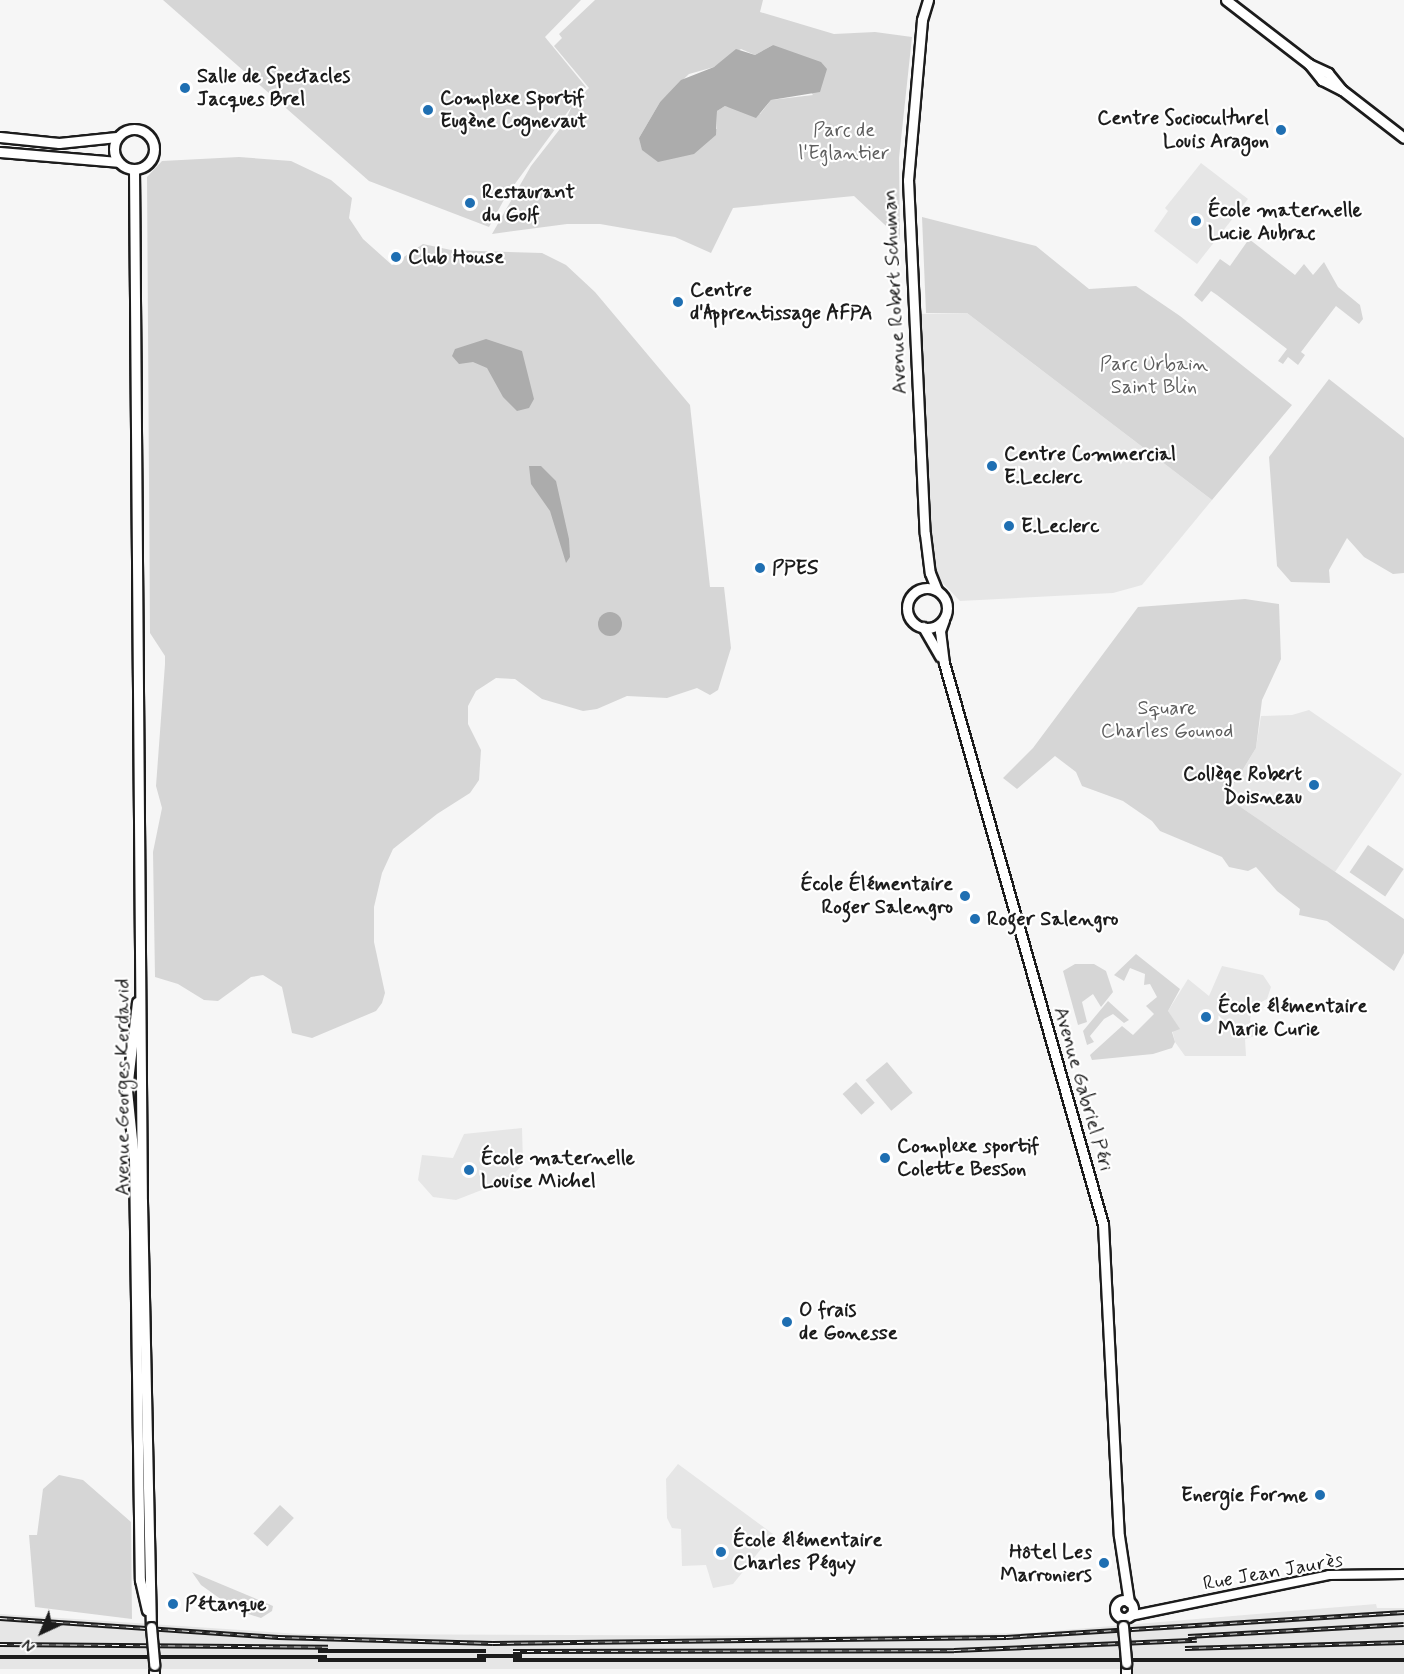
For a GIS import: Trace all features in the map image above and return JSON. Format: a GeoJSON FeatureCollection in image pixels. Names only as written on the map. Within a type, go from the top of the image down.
{"type":"FeatureCollection","features":[{"type":"Feature","properties":{"kind":"main road","name":"Avenue Robert Schuman"},"geometry":{"type":"LineString","coordinates":[[917,590],[924,579],[926,548],[908,180],[922,20],[928,0]]}},
{"type":"Feature","properties":{"kind":"main road"},"geometry":{"type":"LineString","coordinates":[[1226,0],[1309,64],[1328,73],[1342,90],[1404,138]]}},
{"type":"Feature","properties":{"kind":"main road"},"geometry":{"type":"LineString","coordinates":[[0,137],[59,143],[117,137],[135,129],[152,141],[151,159],[134,169]]}},
{"type":"Feature","properties":{"kind":"main road"},"geometry":{"type":"LineString","coordinates":[[117,137],[113,150],[118,162]]}},
{"type":"Feature","properties":{"kind":"main road"},"geometry":{"type":"LineString","coordinates":[[0,152],[118,162],[134,169]]}},
{"type":"Feature","properties":{"kind":"main road"},"geometry":{"type":"LineString","coordinates":[[134,169],[141,958]]}},
{"type":"Feature","properties":{"kind":"main road","name":"Avenue Robert Schuman"},"geometry":{"type":"LineString","coordinates":[[926,548],[937,590]]}},
{"type":"Feature","properties":{"kind":"main road"},"geometry":{"type":"LineString","coordinates":[[917,590],[937,590],[947,603],[944,620],[934,627],[923,627],[912,621],[907,609],[909,597],[917,590]]}},
{"type":"Feature","properties":{"kind":"main road","name":"Avenue Gabriel Péri"},"geometry":{"type":"LineString","coordinates":[[944,620],[940,632],[944,663],[1103,1224],[1119,1536],[1118,1603],[1115,1612],[1125,1620],[1130,1604],[1119,1536]]}},
{"type":"Feature","properties":{"kind":"main road","name":"Avenue Gabriel Péri"},"geometry":{"type":"LineString","coordinates":[[923,627],[930,634],[944,663]]}},
{"type":"Feature","properties":{"kind":"main road","name":"Avenue Georges Kerdavid"},"geometry":{"type":"LineString","coordinates":[[141,958],[127,1090],[134,1159],[140,1580],[151,1625]]}},
{"type":"Feature","properties":{"kind":"main road","name":"Avenue Georges Kerdavid"},"geometry":{"type":"LineString","coordinates":[[141,958],[144,1413],[151,1625]]}},
{"type":"Feature","properties":{"kind":"main road"},"geometry":{"type":"LineString","coordinates":[[1118,1603],[1130,1604]]}},
{"type":"Feature","properties":{"kind":"main road"},"geometry":{"type":"LineString","coordinates":[[1125,1620],[1126,1674]]}},
{"type":"Feature","properties":{"kind":"main road"},"geometry":{"type":"LineString","coordinates":[[151,1625],[154,1671]]}},
{"type":"Feature","properties":{"kind":"street","name":"Rue Jean Jaurès"},"geometry":{"type":"LineString","coordinates":[[1125,1620],[1150,1612],[1329,1575],[1404,1574]]}},
{"type":"Feature","properties":{"kind":"street"},"geometry":{"type":"LineString","coordinates":[[1130,1604],[1150,1612]]}},
{"type":"Feature","properties":{"kind":"shaded area"},"geometry":{"type":"Polygon","coordinates":[[[773,45],[821,62],[827,69],[820,92],[771,100],[756,118],[725,106],[717,111],[716,135],[694,154],[658,162],[642,150],[639,138],[660,102],[681,80],[714,67],[736,49],[755,55],[773,45]]]}},
{"type":"Feature","properties":{"kind":"shaded area","name":"École maternelle Lucie Aubrac"},"geometry":{"type":"Polygon","coordinates":[[[1201,163],[1248,199],[1197,264],[1154,231],[1168,211],[1165,208],[1201,163]]]}},
{"type":"Feature","properties":{"kind":"shaded area"},"geometry":{"type":"Polygon","coordinates":[[[967,313],[1212,500],[1142,585],[1113,593],[960,601],[934,574],[919,314],[967,313]]]}},
{"type":"Feature","properties":{"kind":"shaded area"},"geometry":{"type":"Polygon","coordinates":[[[486,339],[522,351],[534,399],[529,408],[517,411],[503,397],[487,368],[473,362],[459,364],[452,356],[455,349],[486,339]]]}},
{"type":"Feature","properties":{"kind":"shaded area"},"geometry":{"type":"Polygon","coordinates":[[[529,466],[541,466],[556,481],[569,539],[570,557],[566,563],[550,511],[531,484],[529,466]]]}},
{"type":"Feature","properties":{"kind":"shaded area"},"geometry":{"type":"Polygon","coordinates":[[[610,612],[619,615],[622,624],[619,633],[610,636],[601,633],[598,624],[601,615],[610,612]]]}},
{"type":"Feature","properties":{"kind":"shaded area","name":"Collège Robert Doisneau"},"geometry":{"type":"Polygon","coordinates":[[[1309,710],[1402,774],[1335,872],[1226,797],[1256,748],[1261,716],[1292,715],[1309,710]]]}},
{"type":"Feature","properties":{"kind":"shaded area","name":"École élémentaire Marie Curie"},"geometry":{"type":"Polygon","coordinates":[[[1222,966],[1263,975],[1271,987],[1267,999],[1252,1007],[1250,1020],[1255,1036],[1245,1039],[1246,1056],[1185,1056],[1175,1042],[1168,1011],[1188,979],[1209,996],[1222,966]]]}},
{"type":"Feature","properties":{"kind":"shaded area","name":"École maternelle Louise Michel"},"geometry":{"type":"Polygon","coordinates":[[[522,1128],[523,1164],[512,1176],[492,1186],[456,1200],[433,1197],[418,1180],[422,1155],[453,1158],[464,1134],[522,1128]]]}},
{"type":"Feature","properties":{"kind":"shaded area","name":"École élémentaire Charles Péguy"},"geometry":{"type":"Polygon","coordinates":[[[678,1464],[773,1534],[733,1584],[713,1588],[706,1565],[682,1566],[681,1529],[672,1528],[667,1518],[666,1479],[678,1464]]]}},
{"type":"Feature","properties":{"kind":"shaded area"},"geometry":{"type":"Polygon","coordinates":[[[1376,1604],[1377,1608],[1404,1608],[1404,1674],[1132,1674],[1132,1669],[0,1669],[0,1614],[299,1634],[829,1636],[1028,1633],[1376,1604]]]}},
{"type":"Feature","properties":{"kind":"green space","name":"Complexe Sportif Eugène Cognevaut"},"geometry":{"type":"Polygon","coordinates":[[[163,0],[581,0],[545,37],[586,87],[506,196],[489,227],[369,181],[163,0]]]}},
{"type":"Feature","properties":{"kind":"green space","name":"Parc de l'Eglantier"},"geometry":{"type":"Polygon","coordinates":[[[595,0],[763,0],[760,12],[834,34],[875,32],[912,37],[899,158],[900,239],[854,196],[733,208],[711,253],[675,237],[600,224],[567,224],[492,234],[531,166],[563,125],[574,102],[589,88],[554,46],[562,38],[559,34],[595,0]],[[773,45],[755,55],[741,49],[714,67],[689,74],[660,102],[639,138],[717,129],[717,111],[725,106],[760,114],[771,100],[813,95],[773,45]]]}},
{"type":"Feature","properties":{"kind":"green space"},"geometry":{"type":"Polygon","coordinates":[[[239,157],[291,161],[331,180],[352,198],[349,218],[363,239],[392,265],[423,244],[451,250],[542,253],[566,265],[595,292],[690,405],[710,587],[724,587],[731,648],[718,690],[710,695],[697,688],[667,698],[627,696],[597,709],[583,711],[542,699],[515,679],[496,678],[476,691],[468,706],[468,724],[481,750],[479,780],[470,793],[437,814],[393,849],[382,873],[374,907],[374,942],[385,993],[382,1003],[376,1011],[312,1038],[292,1033],[282,987],[263,975],[251,977],[218,1001],[204,1000],[178,984],[155,977],[153,852],[162,808],[156,786],[165,656],[150,633],[147,177],[162,161],[239,157]]]}},
{"type":"Feature","properties":{"kind":"green space","name":"Parc Urbain Saint Blin"},"geometry":{"type":"Polygon","coordinates":[[[922,217],[1036,246],[1089,289],[1136,286],[1180,316],[1292,405],[1212,500],[967,313],[926,313],[922,217]]]}},
{"type":"Feature","properties":{"kind":"green space"},"geometry":{"type":"Polygon","coordinates":[[[1249,239],[1295,275],[1304,264],[1313,275],[1324,262],[1338,287],[1360,305],[1363,319],[1359,324],[1336,306],[1301,352],[1305,355],[1298,365],[1288,357],[1283,364],[1278,361],[1287,349],[1211,291],[1202,302],[1194,295],[1220,259],[1230,266],[1249,239]]]}},
{"type":"Feature","properties":{"kind":"green space"},"geometry":{"type":"Polygon","coordinates":[[[1329,379],[1404,438],[1404,573],[1393,574],[1364,557],[1347,538],[1329,570],[1330,583],[1291,582],[1277,566],[1269,457],[1329,379]]]}},
{"type":"Feature","properties":{"kind":"green space","name":"Square Charles Gounod"},"geometry":{"type":"Polygon","coordinates":[[[1245,599],[1279,604],[1281,659],[1262,700],[1256,748],[1226,797],[1404,919],[1404,953],[1394,971],[1327,921],[1299,915],[1300,909],[1277,891],[1256,867],[1248,871],[1229,867],[1222,857],[1160,831],[1152,821],[1123,801],[1082,786],[1076,772],[1055,756],[1017,789],[1003,778],[1033,748],[1138,607],[1245,599]]]}},
{"type":"Feature","properties":{"kind":"green space"},"geometry":{"type":"Polygon","coordinates":[[[1368,845],[1404,869],[1385,896],[1350,872],[1368,845]]]}},
{"type":"Feature","properties":{"kind":"green space"},"geometry":{"type":"Polygon","coordinates":[[[1136,954],[1180,989],[1168,1011],[1180,1029],[1172,1032],[1175,1042],[1172,1048],[1153,1054],[1092,1060],[1090,1055],[1122,1026],[1133,1035],[1154,1014],[1146,1006],[1157,997],[1150,984],[1144,985],[1145,974],[1130,968],[1124,981],[1114,975],[1136,954]]]}},
{"type":"Feature","properties":{"kind":"green space"},"geometry":{"type":"Polygon","coordinates":[[[1075,964],[1094,964],[1106,971],[1113,992],[1101,1007],[1093,994],[1082,1002],[1087,1022],[1078,1025],[1063,971],[1075,964]]]}},
{"type":"Feature","properties":{"kind":"green space"},"geometry":{"type":"Polygon","coordinates":[[[1108,1001],[1129,1020],[1124,1023],[1113,1014],[1104,1019],[1090,1036],[1094,1042],[1087,1045],[1083,1031],[1108,1001]]]}},
{"type":"Feature","properties":{"kind":"green space"},"geometry":{"type":"Polygon","coordinates":[[[887,1062],[913,1093],[891,1111],[866,1080],[887,1062]]]}},
{"type":"Feature","properties":{"kind":"green space"},"geometry":{"type":"Polygon","coordinates":[[[856,1082],[875,1103],[861,1115],[843,1094],[856,1082]]]}},
{"type":"Feature","properties":{"kind":"green space"},"geometry":{"type":"Polygon","coordinates":[[[59,1475],[83,1480],[131,1522],[132,1619],[35,1607],[29,1535],[37,1535],[43,1489],[59,1475]]]}},
{"type":"Feature","properties":{"kind":"green space"},"geometry":{"type":"Polygon","coordinates":[[[280,1505],[294,1518],[267,1546],[253,1534],[280,1505]]]}},
{"type":"Feature","properties":{"kind":"green space"},"geometry":{"type":"Polygon","coordinates":[[[192,1572],[273,1606],[272,1611],[261,1618],[236,1610],[201,1585],[192,1572]]]}},
{"type":"Feature","properties":{"kind":"railway"},"geometry":{"type":"LineString","coordinates":[[0,1618],[278,1637],[493,1643],[1006,1637],[1404,1612]]}},
{"type":"Feature","properties":{"kind":"railway"},"geometry":{"type":"LineString","coordinates":[[1188,1636],[1404,1624]]}},
{"type":"Feature","properties":{"kind":"railway"},"geometry":{"type":"LineString","coordinates":[[513,1651],[954,1650],[1197,1640]]}},
{"type":"Feature","properties":{"kind":"railway"},"geometry":{"type":"LineString","coordinates":[[1185,1648],[1404,1642]]}},
{"type":"Feature","properties":{"kind":"railway"},"geometry":{"type":"LineString","coordinates":[[0,1644],[328,1647]]}},
{"type":"Feature","properties":{"kind":"railway"},"geometry":{"type":"LineString","coordinates":[[318,1651],[486,1651]]}},
{"type":"Feature","properties":{"kind":"railway"},"geometry":{"type":"LineString","coordinates":[[477,1656],[522,1656]]}},
{"type":"Feature","properties":{"kind":"railway"},"geometry":{"type":"LineString","coordinates":[[0,1657],[327,1657]]}},
{"type":"Feature","properties":{"kind":"railway"},"geometry":{"type":"LineString","coordinates":[[318,1660],[486,1660]]}},
{"type":"Feature","properties":{"kind":"railway"},"geometry":{"type":"LineString","coordinates":[[513,1660],[1404,1660]]}},
{"type":"Feature","properties":{"kind":"place","name":"Salle de Spectacles Jacques Brel"},"geometry":{"type":"Point","coordinates":[185,88]}},
{"type":"Feature","properties":{"kind":"place","name":"Complexe Sportif Eugène Cognevaut"},"geometry":{"type":"Point","coordinates":[428,110]}},
{"type":"Feature","properties":{"kind":"place","name":"Centre Socioculturel Louis Aragon"},"geometry":{"type":"Point","coordinates":[1281,130]}},
{"type":"Feature","properties":{"kind":"place","name":"Restaurant du Golf"},"geometry":{"type":"Point","coordinates":[470,203]}},
{"type":"Feature","properties":{"kind":"place","name":"École maternelle Lucie Aubrac"},"geometry":{"type":"Point","coordinates":[1196,221]}},
{"type":"Feature","properties":{"kind":"place","name":"Club House"},"geometry":{"type":"Point","coordinates":[396,257]}},
{"type":"Feature","properties":{"kind":"place","name":"Centre d'Apprentissage AFPA"},"geometry":{"type":"Point","coordinates":[678,302]}},
{"type":"Feature","properties":{"kind":"place","name":"Centre Commercial E.Leclerc"},"geometry":{"type":"Point","coordinates":[992,466]}},
{"type":"Feature","properties":{"kind":"place","name":"E.Leclerc"},"geometry":{"type":"Point","coordinates":[1009,526]}},
{"type":"Feature","properties":{"kind":"place","name":"PPES"},"geometry":{"type":"Point","coordinates":[760,568]}},
{"type":"Feature","properties":{"kind":"place","name":"Collège Robert Doisneau"},"geometry":{"type":"Point","coordinates":[1314,785]}},
{"type":"Feature","properties":{"kind":"place","name":"École Élémentaire Roger Salengro"},"geometry":{"type":"Point","coordinates":[965,896]}},
{"type":"Feature","properties":{"kind":"place","name":"Roger Salengro"},"geometry":{"type":"Point","coordinates":[975,919]}},
{"type":"Feature","properties":{"kind":"place","name":"École élémentaire Marie Curie"},"geometry":{"type":"Point","coordinates":[1206,1017]}},
{"type":"Feature","properties":{"kind":"place","name":"Complexe sportif Colette Besson"},"geometry":{"type":"Point","coordinates":[885,1158]}},
{"type":"Feature","properties":{"kind":"place","name":"École maternelle Louise Michel"},"geometry":{"type":"Point","coordinates":[469,1170]}},
{"type":"Feature","properties":{"kind":"place","name":"O frais de Gonesse"},"geometry":{"type":"Point","coordinates":[787,1322]}},
{"type":"Feature","properties":{"kind":"place","name":"Energie Forme"},"geometry":{"type":"Point","coordinates":[1320,1495]}},
{"type":"Feature","properties":{"kind":"place","name":"École élémentaire Charles Péguy"},"geometry":{"type":"Point","coordinates":[721,1552]}},
{"type":"Feature","properties":{"kind":"place","name":"Hôtel Les Marroniers"},"geometry":{"type":"Point","coordinates":[1104,1563]}},
{"type":"Feature","properties":{"kind":"place","name":"Pétanque"},"geometry":{"type":"Point","coordinates":[173,1604]}}]}
